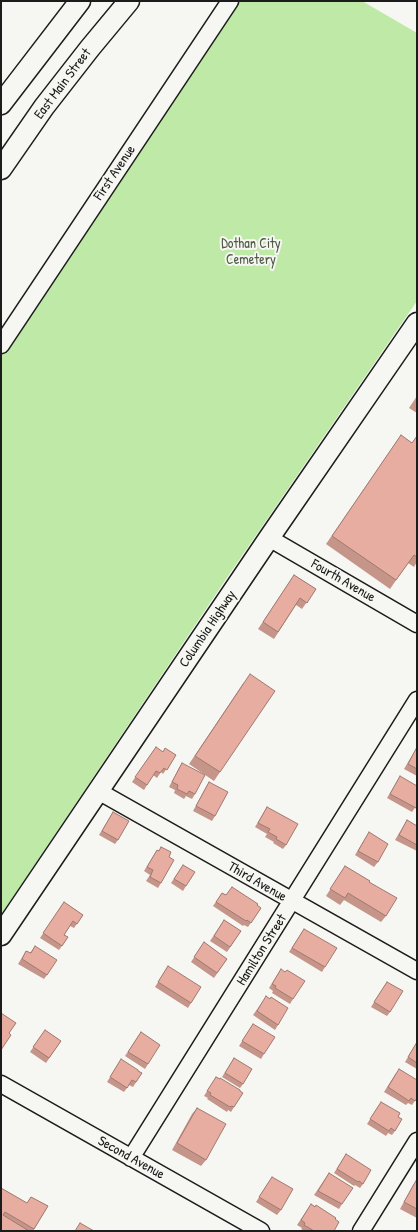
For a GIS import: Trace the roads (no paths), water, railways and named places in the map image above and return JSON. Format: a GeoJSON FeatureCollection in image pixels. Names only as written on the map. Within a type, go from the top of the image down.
{"type":"FeatureCollection","features":[{"type":"Feature","properties":{"kind":"main road"},"geometry":{"type":"LineString","coordinates":[[1,104],[80,1]]}},
{"type":"Feature","properties":{"kind":"main road","name":"East Main Street"},"geometry":{"type":"LineString","coordinates":[[1,169],[44,108],[90,48],[129,1]]}},
{"type":"Feature","properties":{"kind":"main road","name":"Columbia Highway"},"geometry":{"type":"LineString","coordinates":[[1,935],[269,538],[417,323]]}},
{"type":"Feature","properties":{"kind":"street","name":"First Avenue"},"geometry":{"type":"LineString","coordinates":[[1,345],[230,1]]}},
{"type":"Feature","properties":{"kind":"street","name":"Fourth Avenue"},"geometry":{"type":"LineString","coordinates":[[269,538],[417,624]]}},
{"type":"Feature","properties":{"kind":"street","name":"Hamilton Street"},"geometry":{"type":"LineString","coordinates":[[131,1158],[417,700]]}},
{"type":"Feature","properties":{"kind":"street","name":"Third Avenue"},"geometry":{"type":"LineString","coordinates":[[98,791],[417,971]]}},
{"type":"Feature","properties":{"kind":"street","name":"Second Avenue"},"geometry":{"type":"LineString","coordinates":[[1,1084],[261,1231]]}},
{"type":"Feature","properties":{"kind":"street"},"geometry":{"type":"LineString","coordinates":[[361,1231],[417,1141]]}},
{"type":"Feature","properties":{"kind":"park label","name":"Dothan City Cemetery"},"geometry":{"type":"Point","coordinates":[251,252]}}]}
